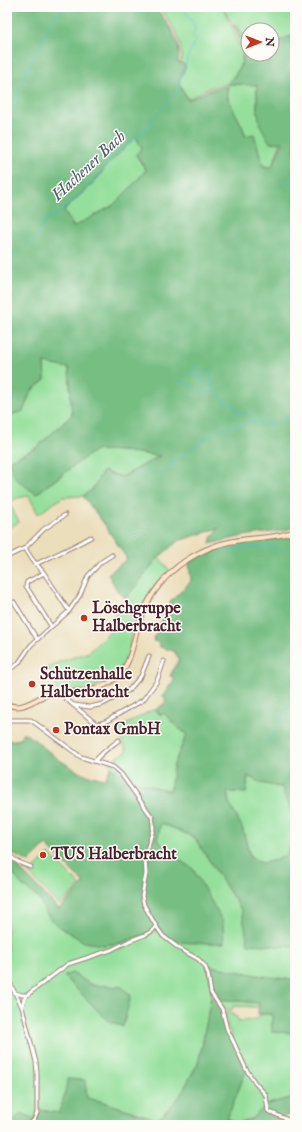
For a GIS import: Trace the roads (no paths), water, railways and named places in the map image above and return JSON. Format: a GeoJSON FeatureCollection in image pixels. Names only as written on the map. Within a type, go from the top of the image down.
{"type":"FeatureCollection","features":[{"type":"Feature","properties":{"kind":"main road"},"geometry":{"type":"LineString","coordinates":[[7,704],[14,707],[22,706],[48,695],[79,693],[96,689],[107,684],[116,677],[129,660],[140,620],[155,591],[179,566],[198,553],[235,540],[276,536],[295,530]]}},
{"type":"Feature","properties":{"kind":"street"},"geometry":{"type":"LineString","coordinates":[[7,557],[25,548],[44,529],[65,516]]}},
{"type":"Feature","properties":{"kind":"street"},"geometry":{"type":"LineString","coordinates":[[36,564],[91,537]]}},
{"type":"Feature","properties":{"kind":"street"},"geometry":{"type":"LineString","coordinates":[[25,548],[44,573],[69,611]]}},
{"type":"Feature","properties":{"kind":"street"},"geometry":{"type":"LineString","coordinates":[[7,671],[18,664],[31,645],[69,611],[80,595],[88,576],[101,562],[112,555]]}},
{"type":"Feature","properties":{"kind":"street"},"geometry":{"type":"LineString","coordinates":[[44,573],[26,584],[51,626]]}},
{"type":"Feature","properties":{"kind":"street"},"geometry":{"type":"LineString","coordinates":[[14,602],[37,639]]}},
{"type":"Feature","properties":{"kind":"street"},"geometry":{"type":"LineString","coordinates":[[74,705],[90,707],[103,704],[128,690],[141,676],[149,656]]}},
{"type":"Feature","properties":{"kind":"street"},"geometry":{"type":"LineString","coordinates":[[63,693],[64,698],[95,723],[98,724],[105,722],[143,700],[157,681],[164,661]]}},
{"type":"Feature","properties":{"kind":"street"},"geometry":{"type":"LineString","coordinates":[[7,720],[31,720],[81,757],[113,767],[121,774],[153,820],[153,829],[145,856],[146,874],[142,896],[145,909],[164,937],[198,959],[205,966],[208,974],[210,993],[222,1009],[227,1029],[250,1076],[266,1095],[269,1112],[295,1123]]}},
{"type":"Feature","properties":{"kind":"street"},"geometry":{"type":"LineString","coordinates":[[95,761],[100,754],[119,740]]}},
{"type":"Feature","properties":{"kind":"street"},"geometry":{"type":"LineString","coordinates":[[7,854],[18,862],[31,867]]}},
{"type":"Feature","properties":{"kind":"street"},"geometry":{"type":"LineString","coordinates":[[22,1007],[24,999],[27,995],[68,964],[111,950],[129,940],[145,935],[152,931],[156,926]]}},
{"type":"Feature","properties":{"kind":"street"},"geometry":{"type":"LineString","coordinates":[[7,977],[22,1007],[36,1062],[37,1114],[28,1125]]}},
{"type":"Feature","properties":{"kind":"street"},"geometry":{"type":"LineString","coordinates":[[16,993],[27,995]]}},
{"type":"Feature","properties":{"kind":"waterway"},"geometry":{"type":"LineString","coordinates":[[7,116],[16,103],[16,98],[22,80],[50,23],[63,7]]}},
{"type":"Feature","properties":{"kind":"waterway","name":"Hachener Bach"},"geometry":{"type":"LineString","coordinates":[[172,96],[177,94],[179,90],[178,84],[180,77],[183,75],[189,53],[196,40],[193,37],[195,27],[183,7]]}},
{"type":"Feature","properties":{"kind":"waterway","name":"Hachener Bach"},"geometry":{"type":"LineString","coordinates":[[25,247],[35,239],[42,222],[56,215],[60,210],[63,210],[93,182],[107,165],[136,137],[143,133],[145,128],[151,123],[151,119],[163,108],[168,99]]}},
{"type":"Feature","properties":{"kind":"waterway"},"geometry":{"type":"LineString","coordinates":[[281,185],[290,179],[295,178]]}},
{"type":"Feature","properties":{"kind":"waterway","name":"Hachener Bach"},"geometry":{"type":"LineString","coordinates":[[11,258],[22,251]]}},
{"type":"Feature","properties":{"kind":"waterway"},"geometry":{"type":"LineString","coordinates":[[197,363],[200,378],[203,385],[209,391]]}},
{"type":"Feature","properties":{"kind":"waterway"},"geometry":{"type":"LineString","coordinates":[[208,369],[211,383],[215,390]]}},
{"type":"Feature","properties":{"kind":"waterway"},"geometry":{"type":"LineString","coordinates":[[190,371],[199,378]]}},
{"type":"Feature","properties":{"kind":"waterway"},"geometry":{"type":"LineString","coordinates":[[179,381],[188,384],[202,393],[215,390],[224,401],[233,404],[238,412],[250,415],[254,420]]}},
{"type":"Feature","properties":{"kind":"waterway"},"geometry":{"type":"LineString","coordinates":[[281,420],[287,416],[295,416]]}},
{"type":"Feature","properties":{"kind":"waterway"},"geometry":{"type":"LineString","coordinates":[[167,468],[203,439],[220,430],[255,421],[275,423]]}},
{"type":"Feature","properties":{"kind":"waterway"},"geometry":{"type":"LineString","coordinates":[[129,477],[141,471],[149,470],[157,477],[161,475]]}},
{"type":"Feature","properties":{"kind":"waterway"},"geometry":{"type":"LineString","coordinates":[[223,549],[234,551],[243,548],[265,546],[284,550]]}},
{"type":"Feature","properties":{"kind":"waterway"},"geometry":{"type":"LineString","coordinates":[[291,551],[295,553]]}},
{"type":"Feature","properties":{"kind":"waterway"},"geometry":{"type":"LineString","coordinates":[[281,724],[283,715],[291,704],[295,688]]}},
{"type":"Feature","properties":{"kind":"waterway"},"geometry":{"type":"LineString","coordinates":[[265,745],[274,732]]}},
{"type":"Feature","properties":{"kind":"place","name":"Löschgruppe Halberbracht"},"geometry":{"type":"Point","coordinates":[84,618]}},
{"type":"Feature","properties":{"kind":"place","name":"Schützenhalle Halberbracht"},"geometry":{"type":"Point","coordinates":[32,684]}},
{"type":"Feature","properties":{"kind":"place","name":"Pontax GmbH"},"geometry":{"type":"Point","coordinates":[56,730]}},
{"type":"Feature","properties":{"kind":"place","name":"TUS Halberbracht"},"geometry":{"type":"Point","coordinates":[43,855]}}]}
